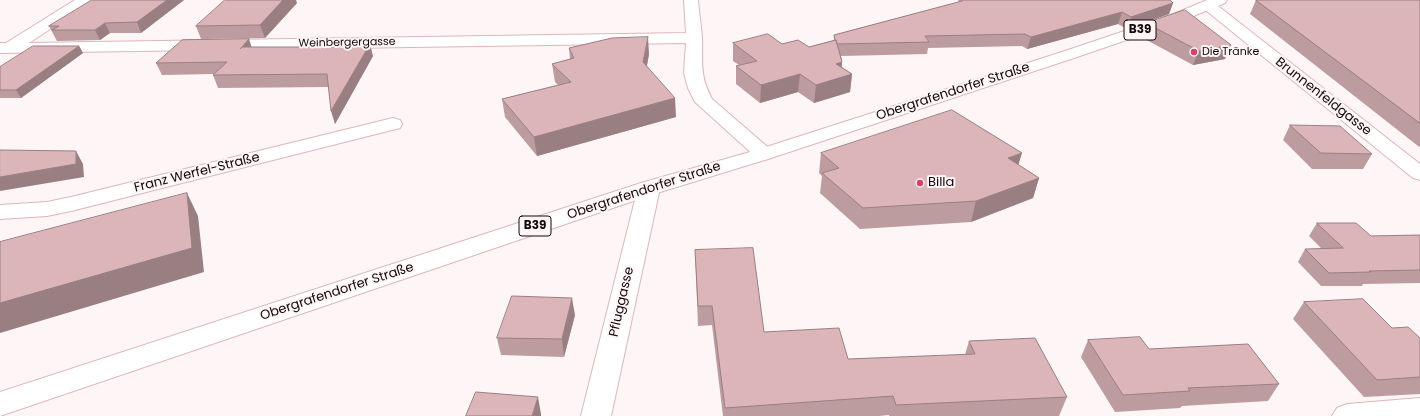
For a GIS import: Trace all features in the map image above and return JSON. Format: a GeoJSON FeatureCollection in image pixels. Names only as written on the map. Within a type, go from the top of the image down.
{"type":"FeatureCollection","features":[{"type":"Feature","properties":{"kind":"street"},"geometry":{"type":"LineString","coordinates":[[3,50],[85,0]]}},
{"type":"Feature","properties":{"kind":"street"},"geometry":{"type":"LineString","coordinates":[[691,0],[694,38],[693,73],[697,88],[704,102],[764,154]]}},
{"type":"Feature","properties":{"kind":"street","name":"Obergrafendorfer Straße"},"geometry":{"type":"LineString","coordinates":[[0,404],[649,188],[764,154],[1072,54],[1174,19],[1214,2]]}},
{"type":"Feature","properties":{"kind":"street","name":"Brunnenfeldgasse"},"geometry":{"type":"LineString","coordinates":[[1214,2],[1420,174]]}},
{"type":"Feature","properties":{"kind":"street","name":"Weinbergergasse"},"geometry":{"type":"LineString","coordinates":[[3,50],[694,38]]}},
{"type":"Feature","properties":{"kind":"street","name":"Franz Werfel-Straße"},"geometry":{"type":"LineString","coordinates":[[0,212],[47,209],[71,204],[393,124]]}},
{"type":"Feature","properties":{"kind":"street","name":"Pfluggasse"},"geometry":{"type":"LineString","coordinates":[[596,416],[649,188]]}},
{"type":"Feature","properties":{"kind":"street"},"geometry":{"type":"LineString","coordinates":[[1347,416],[1420,410]]}},
{"type":"Feature","properties":{"kind":"building"},"geometry":{"type":"Polygon","coordinates":[[[92,0],[167,0],[137,22],[105,23],[95,30],[52,30],[59,26],[49,26],[92,0]]]}},
{"type":"Feature","properties":{"kind":"building"},"geometry":{"type":"Polygon","coordinates":[[[225,0],[283,0],[260,25],[196,26],[225,0]]]}},
{"type":"Feature","properties":{"kind":"building"},"geometry":{"type":"Polygon","coordinates":[[[962,0],[1170,0],[1173,3],[1131,17],[1122,12],[1031,37],[1025,34],[925,36],[929,42],[837,44],[835,40],[834,35],[962,0]]]}},
{"type":"Feature","properties":{"kind":"building"},"geometry":{"type":"Polygon","coordinates":[[[1256,0],[1420,0],[1420,123],[1256,0]]]}},
{"type":"Feature","properties":{"kind":"building"},"geometry":{"type":"Polygon","coordinates":[[[1185,10],[1231,45],[1199,51],[1146,23],[1185,10]]]}},
{"type":"Feature","properties":{"kind":"building"},"geometry":{"type":"Polygon","coordinates":[[[768,34],[782,44],[798,40],[809,47],[836,40],[842,62],[836,64],[852,74],[816,85],[800,74],[761,85],[736,66],[757,61],[733,43],[768,34]]]}},
{"type":"Feature","properties":{"kind":"building"},"geometry":{"type":"Polygon","coordinates":[[[648,37],[643,62],[675,98],[534,137],[502,99],[571,82],[552,64],[574,58],[569,48],[612,38],[648,37]]]}},
{"type":"Feature","properties":{"kind":"building"},"geometry":{"type":"Polygon","coordinates":[[[249,39],[240,49],[242,47],[337,47],[339,45],[370,44],[331,111],[327,74],[213,75],[227,62],[156,63],[182,40],[249,39]]]}},
{"type":"Feature","properties":{"kind":"building"},"geometry":{"type":"Polygon","coordinates":[[[33,46],[79,46],[16,90],[0,90],[0,67],[33,46]]]}},
{"type":"Feature","properties":{"kind":"building","name":"Billa"},"geometry":{"type":"Polygon","coordinates":[[[952,110],[1022,153],[1008,158],[1039,178],[976,201],[863,208],[822,173],[839,168],[821,153],[952,110]]]}},
{"type":"Feature","properties":{"kind":"building"},"geometry":{"type":"Polygon","coordinates":[[[1290,125],[1340,126],[1372,154],[1321,153],[1290,125]]]}},
{"type":"Feature","properties":{"kind":"building"},"geometry":{"type":"Polygon","coordinates":[[[0,150],[76,151],[76,164],[0,177],[0,150]]]}},
{"type":"Feature","properties":{"kind":"building"},"geometry":{"type":"Polygon","coordinates":[[[187,193],[192,248],[0,303],[0,242],[187,193]]]}},
{"type":"Feature","properties":{"kind":"building"},"geometry":{"type":"Polygon","coordinates":[[[1317,223],[1356,223],[1371,236],[1420,235],[1420,270],[1329,273],[1305,249],[1343,248],[1317,223]]]}},
{"type":"Feature","properties":{"kind":"building"},"geometry":{"type":"Polygon","coordinates":[[[753,248],[764,332],[839,328],[848,359],[975,354],[969,341],[1035,338],[1067,397],[896,405],[893,396],[725,408],[712,306],[698,306],[695,250],[753,248]]]}},
{"type":"Feature","properties":{"kind":"building"},"geometry":{"type":"Polygon","coordinates":[[[512,296],[572,298],[562,339],[497,338],[512,296]]]}},
{"type":"Feature","properties":{"kind":"building"},"geometry":{"type":"Polygon","coordinates":[[[1363,299],[1392,328],[1408,327],[1420,338],[1420,377],[1377,380],[1304,302],[1363,299]]]}},
{"type":"Feature","properties":{"kind":"building"},"geometry":{"type":"Polygon","coordinates":[[[1140,337],[1149,349],[1248,344],[1279,384],[1188,388],[1190,391],[1123,395],[1088,340],[1140,337]]]}},
{"type":"Feature","properties":{"kind":"building"},"geometry":{"type":"Polygon","coordinates":[[[476,392],[538,397],[532,416],[466,416],[476,392]]]}},
{"type":"Feature","properties":{"kind":"place","name":"Die Tränke"},"geometry":{"type":"Point","coordinates":[1194,52]}},
{"type":"Feature","properties":{"kind":"place","name":"Billa"},"geometry":{"type":"Point","coordinates":[920,183]}}]}
